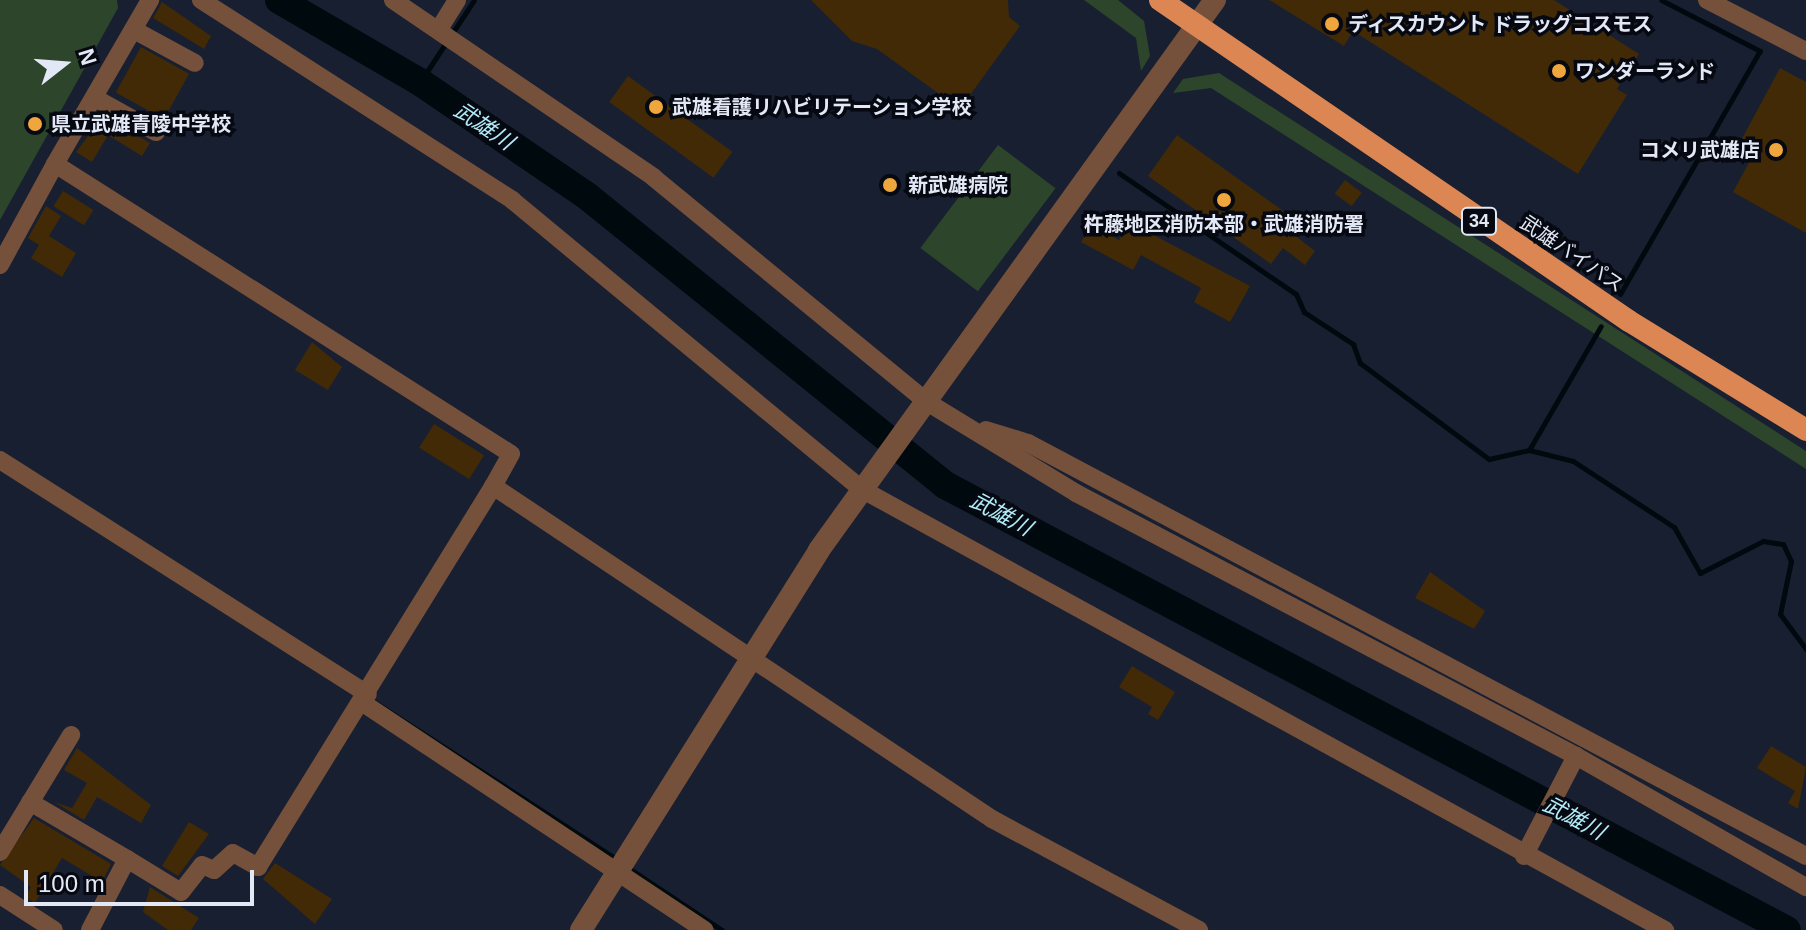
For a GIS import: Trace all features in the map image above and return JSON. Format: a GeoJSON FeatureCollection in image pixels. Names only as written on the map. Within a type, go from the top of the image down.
{"type":"FeatureCollection","features":[{"type":"Feature","properties":{"kind":"highway","name":"武雄バイパス"},"geometry":{"type":"LineString","coordinates":[[1160,0],[1629,321],[1806,430]]}},
{"type":"Feature","properties":{"kind":"street"},"geometry":{"type":"LineString","coordinates":[[0,265],[150,0]]}},
{"type":"Feature","properties":{"kind":"street"},"geometry":{"type":"LineString","coordinates":[[201,0],[512,200],[864,488],[1524,856],[1665,930]]}},
{"type":"Feature","properties":{"kind":"street"},"geometry":{"type":"LineString","coordinates":[[393,0],[653,177],[925,404],[1076,493],[1576,756],[1806,887]]}},
{"type":"Feature","properties":{"kind":"street"},"geometry":{"type":"LineString","coordinates":[[439,29],[457,0]]}},
{"type":"Feature","properties":{"kind":"street"},"geometry":{"type":"LineString","coordinates":[[581,930],[749,656],[864,488],[1215,0]]}},
{"type":"Feature","properties":{"kind":"street"},"geometry":{"type":"LineString","coordinates":[[1707,0],[1806,51]]}},
{"type":"Feature","properties":{"kind":"street"},"geometry":{"type":"LineString","coordinates":[[134,30],[195,63]]}},
{"type":"Feature","properties":{"kind":"street"},"geometry":{"type":"LineString","coordinates":[[95,98],[156,132]]}},
{"type":"Feature","properties":{"kind":"street"},"geometry":{"type":"LineString","coordinates":[[30,802],[181,892],[202,865],[214,870],[233,853],[258,867],[365,699],[511,454],[55,164]]}},
{"type":"Feature","properties":{"kind":"street"},"geometry":{"type":"LineString","coordinates":[[959,422],[1028,443],[1806,856]]}},
{"type":"Feature","properties":{"kind":"street"},"geometry":{"type":"LineString","coordinates":[[0,460],[365,699],[705,930]]}},
{"type":"Feature","properties":{"kind":"street"},"geometry":{"type":"LineString","coordinates":[[493,486],[992,819],[1199,930]]}},
{"type":"Feature","properties":{"kind":"street"},"geometry":{"type":"LineString","coordinates":[[0,852],[71,735]]}},
{"type":"Feature","properties":{"kind":"street"},"geometry":{"type":"LineString","coordinates":[[1524,856],[1576,756]]}},
{"type":"Feature","properties":{"kind":"street"},"geometry":{"type":"LineString","coordinates":[[90,930],[127,859]]}},
{"type":"Feature","properties":{"kind":"street"},"geometry":{"type":"LineString","coordinates":[[0,895],[54,930]]}},
{"type":"Feature","properties":{"kind":"green space","name":"県立武雄青陵中学校"},"geometry":{"type":"Polygon","coordinates":[[[0,0],[117,0],[118,8],[0,220],[0,0]]]}},
{"type":"Feature","properties":{"kind":"green space"},"geometry":{"type":"Polygon","coordinates":[[[1084,0],[1118,0],[1144,21],[1150,56],[1141,71],[1136,38],[1084,0]]]}},
{"type":"Feature","properties":{"kind":"green space"},"geometry":{"type":"Polygon","coordinates":[[[1219,73],[1806,451],[1806,469],[1211,88],[1173,93],[1183,79],[1219,73]]]}},
{"type":"Feature","properties":{"kind":"green space"},"geometry":{"type":"Polygon","coordinates":[[[998,145],[1056,188],[978,291],[920,248],[998,145]]]}},
{"type":"Feature","properties":{"kind":"building"},"geometry":{"type":"Polygon","coordinates":[[[811,0],[1008,0],[1009,17],[1020,26],[960,109],[877,49],[852,41],[811,0]]]}},
{"type":"Feature","properties":{"kind":"building"},"geometry":{"type":"Polygon","coordinates":[[[1269,0],[1554,0],[1639,54],[1617,89],[1627,95],[1578,174],[1353,31],[1344,46],[1269,0]]]}},
{"type":"Feature","properties":{"kind":"building"},"geometry":{"type":"Polygon","coordinates":[[[162,2],[211,36],[204,49],[153,18],[162,2]]]}},
{"type":"Feature","properties":{"kind":"building"},"geometry":{"type":"Polygon","coordinates":[[[141,47],[189,74],[164,119],[116,92],[141,47]]]}},
{"type":"Feature","properties":{"kind":"building","name":"コメリ武雄店"},"geometry":{"type":"Polygon","coordinates":[[[1780,68],[1806,82],[1806,233],[1733,192],[1753,155],[1738,146],[1780,68]]]}},
{"type":"Feature","properties":{"kind":"building"},"geometry":{"type":"Polygon","coordinates":[[[628,76],[732,152],[714,178],[609,102],[628,76]]]}},
{"type":"Feature","properties":{"kind":"building"},"geometry":{"type":"Polygon","coordinates":[[[103,116],[150,143],[142,156],[108,135],[92,162],[76,152],[103,116]]]}},
{"type":"Feature","properties":{"kind":"building","name":"杵藤地区消防本部・武雄消防署"},"geometry":{"type":"Polygon","coordinates":[[[1177,135],[1300,223],[1293,234],[1315,251],[1305,265],[1283,248],[1271,264],[1148,176],[1177,135]]]}},
{"type":"Feature","properties":{"kind":"building"},"geometry":{"type":"Polygon","coordinates":[[[1345,180],[1362,193],[1352,206],[1335,194],[1345,180]]]}},
{"type":"Feature","properties":{"kind":"building"},"geometry":{"type":"Polygon","coordinates":[[[63,191],[94,210],[84,225],[53,206],[63,191]]]}},
{"type":"Feature","properties":{"kind":"building"},"geometry":{"type":"Polygon","coordinates":[[[46,206],[61,216],[49,236],[76,253],[62,277],[31,258],[39,245],[28,238],[46,206]]]}},
{"type":"Feature","properties":{"kind":"building"},"geometry":{"type":"Polygon","coordinates":[[[1129,222],[1250,286],[1230,322],[1194,302],[1201,288],[1141,255],[1133,270],[1081,242],[1091,224],[1119,240],[1129,222]]]}},
{"type":"Feature","properties":{"kind":"building"},"geometry":{"type":"Polygon","coordinates":[[[312,342],[342,367],[328,390],[295,370],[312,342]]]}},
{"type":"Feature","properties":{"kind":"building"},"geometry":{"type":"Polygon","coordinates":[[[434,424],[484,455],[469,479],[419,448],[434,424]]]}},
{"type":"Feature","properties":{"kind":"building"},"geometry":{"type":"Polygon","coordinates":[[[1430,572],[1485,611],[1474,629],[1415,598],[1430,572]]]}},
{"type":"Feature","properties":{"kind":"building"},"geometry":{"type":"Polygon","coordinates":[[[1132,666],[1175,692],[1158,720],[1148,714],[1152,707],[1119,687],[1132,666]]]}},
{"type":"Feature","properties":{"kind":"building"},"geometry":{"type":"Polygon","coordinates":[[[1771,746],[1806,767],[1798,809],[1788,803],[1795,791],[1757,768],[1771,746]]]}},
{"type":"Feature","properties":{"kind":"building"},"geometry":{"type":"Polygon","coordinates":[[[77,748],[151,805],[141,823],[97,797],[84,820],[54,802],[72,808],[87,783],[64,770],[77,748]]]}},
{"type":"Feature","properties":{"kind":"building"},"geometry":{"type":"Polygon","coordinates":[[[34,818],[111,864],[102,882],[62,858],[35,903],[25,897],[31,887],[0,865],[34,818]]]}},
{"type":"Feature","properties":{"kind":"building"},"geometry":{"type":"Polygon","coordinates":[[[189,822],[209,834],[178,876],[162,866],[189,822]]]}},
{"type":"Feature","properties":{"kind":"building"},"geometry":{"type":"Polygon","coordinates":[[[275,863],[332,899],[315,924],[263,879],[275,863]]]}},
{"type":"Feature","properties":{"kind":"building"},"geometry":{"type":"Polygon","coordinates":[[[150,887],[199,918],[191,930],[168,930],[143,912],[150,887]]]}},
{"type":"Feature","properties":{"kind":"waterway","name":"武雄川"},"geometry":{"type":"LineString","coordinates":[[279,0],[420,82],[587,196],[945,485],[1787,930]]}},
{"type":"Feature","properties":{"kind":"waterway"},"geometry":{"type":"LineString","coordinates":[[420,82],[474,0]]}},
{"type":"Feature","properties":{"kind":"waterway"},"geometry":{"type":"LineString","coordinates":[[1620,294],[1760,51],[1661,0]]}},
{"type":"Feature","properties":{"kind":"waterway"},"geometry":{"type":"LineString","coordinates":[[1119,173],[1296,294],[1304,312],[1353,344],[1360,363],[1489,459],[1529,450],[1573,461],[1674,527],[1700,573],[1763,541],[1783,544],[1791,561],[1780,614],[1806,649]]}},
{"type":"Feature","properties":{"kind":"waterway"},"geometry":{"type":"LineString","coordinates":[[1529,450],[1601,326]]}},
{"type":"Feature","properties":{"kind":"waterway"},"geometry":{"type":"LineString","coordinates":[[370,699],[619,861]]}},
{"type":"Feature","properties":{"kind":"waterway"},"geometry":{"type":"LineString","coordinates":[[627,867],[722,930]]}},
{"type":"Feature","properties":{"kind":"place","name":"ディスカウント ドラッグコスモス"},"geometry":{"type":"Point","coordinates":[1332,24]}},
{"type":"Feature","properties":{"kind":"place","name":"ワンダーランド"},"geometry":{"type":"Point","coordinates":[1559,71]}},
{"type":"Feature","properties":{"kind":"place","name":"武雄看護リハビリテーション学校"},"geometry":{"type":"Point","coordinates":[656,107]}},
{"type":"Feature","properties":{"kind":"place","name":"県立武雄青陵中学校"},"geometry":{"type":"Point","coordinates":[35,124]}},
{"type":"Feature","properties":{"kind":"place","name":"コメリ武雄店"},"geometry":{"type":"Point","coordinates":[1776,150]}},
{"type":"Feature","properties":{"kind":"place","name":"新武雄病院"},"geometry":{"type":"Point","coordinates":[890,185]}},
{"type":"Feature","properties":{"kind":"place","name":"杵藤地区消防本部・武雄消防署"},"geometry":{"type":"Point","coordinates":[1224,200]}}]}
